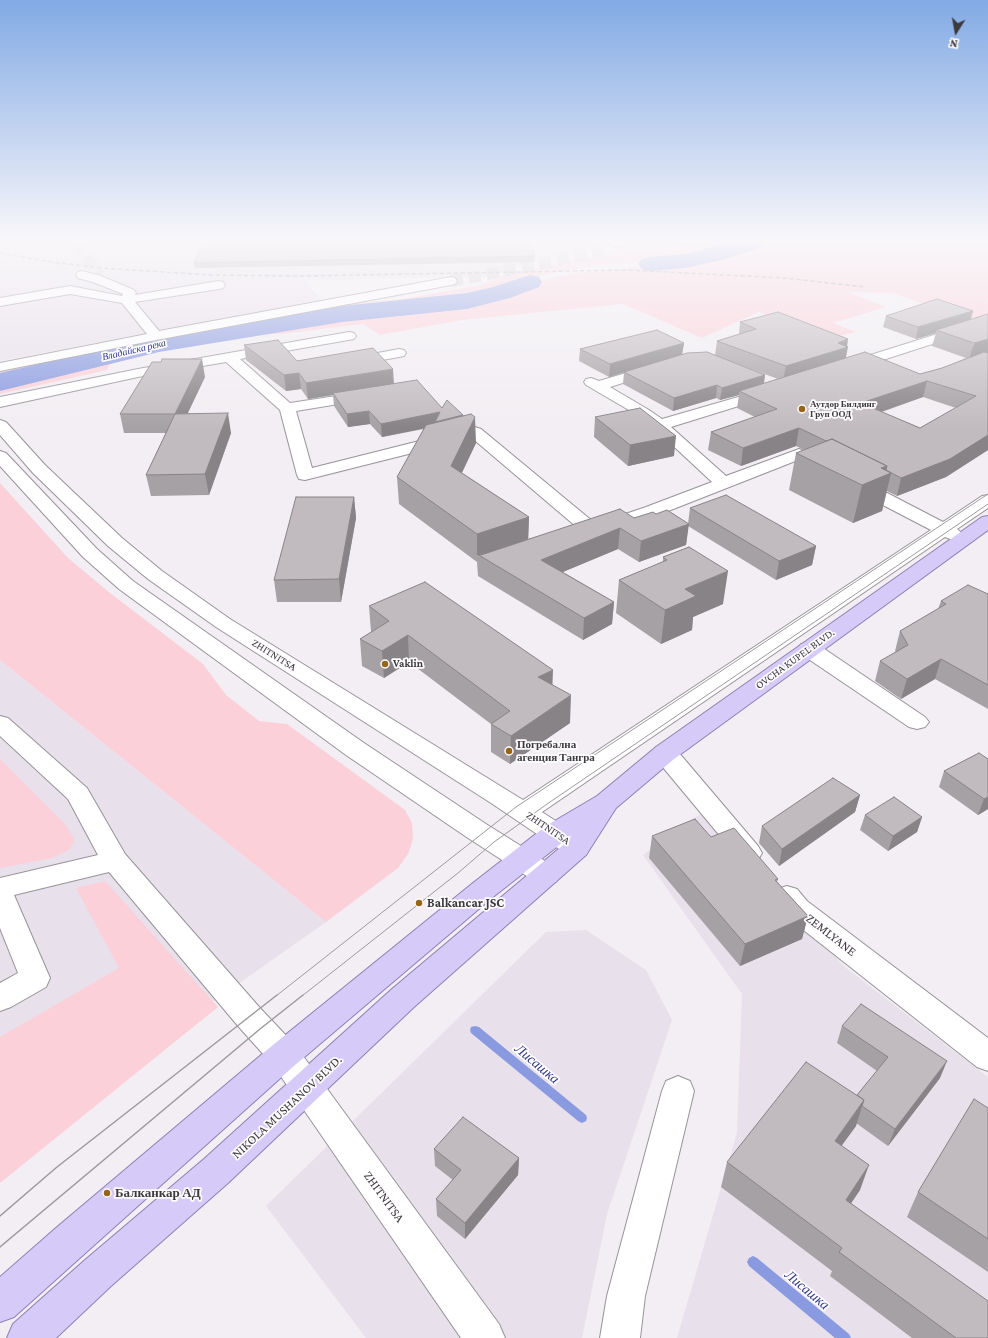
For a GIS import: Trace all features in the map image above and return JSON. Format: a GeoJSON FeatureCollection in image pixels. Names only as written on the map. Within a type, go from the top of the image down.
{"type":"FeatureCollection","features":[{"type":"Feature","properties":{"kind":"main road","name":"OVCHA KUPEL BLVD."},"geometry":{"type":"LineString","coordinates":[[534,867],[555,833],[606,802],[665,753],[809,649],[952,534],[988,521]]}},
{"type":"Feature","properties":{"kind":"main road","name":"OVCHA KUPEL BLVD."},"geometry":{"type":"LineString","coordinates":[[534,867],[577,848],[606,802]]}},
{"type":"Feature","properties":{"kind":"main road"},"geometry":{"type":"LineString","coordinates":[[0,1303],[69,1241],[284,1055],[477,895],[534,867]]}},
{"type":"Feature","properties":{"kind":"main road","name":"NIKOLA MUSHANOV BLVD."},"geometry":{"type":"LineString","coordinates":[[27,1338],[98,1273],[216,1172],[307,1088],[403,998],[534,867]]}},
{"type":"Feature","properties":{"kind":"street"},"geometry":{"type":"LineString","coordinates":[[130,304],[156,336]]}},
{"type":"Feature","properties":{"kind":"street"},"geometry":{"type":"LineString","coordinates":[[0,367],[325,304]]}},
{"type":"Feature","properties":{"kind":"street"},"geometry":{"type":"LineString","coordinates":[[838,370],[988,322]]}},
{"type":"Feature","properties":{"kind":"street"},"geometry":{"type":"LineString","coordinates":[[0,402],[138,373],[349,336]]}},
{"type":"Feature","properties":{"kind":"street"},"geometry":{"type":"LineString","coordinates":[[277,349],[304,356]]}},
{"type":"Feature","properties":{"kind":"street"},"geometry":{"type":"LineString","coordinates":[[340,362],[399,353]]}},
{"type":"Feature","properties":{"kind":"street"},"geometry":{"type":"LineString","coordinates":[[229,357],[287,408],[306,475],[474,432],[593,531]]}},
{"type":"Feature","properties":{"kind":"street"},"geometry":{"type":"LineString","coordinates":[[663,366],[593,383],[644,413],[660,425],[724,483]]}},
{"type":"Feature","properties":{"kind":"street"},"geometry":{"type":"LineString","coordinates":[[660,425],[781,388],[761,379]]}},
{"type":"Feature","properties":{"kind":"street"},"geometry":{"type":"LineString","coordinates":[[287,408],[377,394]]}},
{"type":"Feature","properties":{"kind":"street","name":"ZHITNITSA"},"geometry":{"type":"LineString","coordinates":[[0,425],[50,479],[115,542],[155,575],[223,623],[523,812],[577,848]]}},
{"type":"Feature","properties":{"kind":"street"},"geometry":{"type":"LineString","coordinates":[[571,538],[652,511],[799,454],[952,534]]}},
{"type":"Feature","properties":{"kind":"street"},"geometry":{"type":"LineString","coordinates":[[0,456],[90,553],[126,585],[355,749],[534,867]]}},
{"type":"Feature","properties":{"kind":"street"},"geometry":{"type":"LineString","coordinates":[[523,812],[952,534],[988,500]]}},
{"type":"Feature","properties":{"kind":"street"},"geometry":{"type":"LineString","coordinates":[[809,649],[917,722]]}},
{"type":"Feature","properties":{"kind":"street","name":"ZHITNITSA"},"geometry":{"type":"LineString","coordinates":[[0,723],[78,794],[115,861],[248,1017],[284,1055],[485,1338]]}},
{"type":"Feature","properties":{"kind":"street","name":"ZEMLYANE"},"geometry":{"type":"LineString","coordinates":[[665,753],[798,909],[988,1057]]}},
{"type":"Feature","properties":{"kind":"street"},"geometry":{"type":"LineString","coordinates":[[0,888],[115,861]]}},
{"type":"Feature","properties":{"kind":"street"},"geometry":{"type":"LineString","coordinates":[[0,894],[36,978],[0,998]]}},
{"type":"Feature","properties":{"kind":"street"},"geometry":{"type":"LineString","coordinates":[[620,1338],[626,1296],[678,1091]]}},
{"type":"Feature","properties":{"kind":"shaded area"},"geometry":{"type":"Polygon","coordinates":[[[0,304],[299,304],[0,361],[0,304]]]}},
{"type":"Feature","properties":{"kind":"shaded area"},"geometry":{"type":"Polygon","coordinates":[[[343,304],[409,304],[325,314],[177,338],[0,377],[0,371],[304,308],[343,304]]]}},
{"type":"Feature","properties":{"kind":"shaded area"},"geometry":{"type":"Polygon","coordinates":[[[453,304],[619,304],[462,320],[380,335],[363,324],[281,334],[227,336],[355,315],[453,304]]]}},
{"type":"Feature","properties":{"kind":"shaded area"},"geometry":{"type":"Polygon","coordinates":[[[624,304],[880,304],[886,307],[833,323],[856,332],[826,339],[759,312],[702,338],[624,304]]]}},
{"type":"Feature","properties":{"kind":"shaded area"},"geometry":{"type":"Polygon","coordinates":[[[926,304],[988,304],[988,315],[970,320],[926,304]]]}},
{"type":"Feature","properties":{"kind":"shaded area"},"geometry":{"type":"Polygon","coordinates":[[[225,336],[209,342],[161,351],[110,364],[107,370],[0,394],[0,386],[110,358],[225,336]]]}},
{"type":"Feature","properties":{"kind":"shaded area"},"geometry":{"type":"Polygon","coordinates":[[[0,483],[68,558],[110,593],[203,664],[226,695],[259,721],[287,724],[405,810],[412,823],[413,839],[408,854],[398,868],[326,922],[0,660],[0,483]]]}},
{"type":"Feature","properties":{"kind":"shaded area"},"geometry":{"type":"Polygon","coordinates":[[[0,660],[326,922],[0,1152],[0,660]]]}},
{"type":"Feature","properties":{"kind":"shaded area"},"geometry":{"type":"Polygon","coordinates":[[[0,759],[65,824],[75,840],[69,850],[52,858],[0,868],[0,759]]]}},
{"type":"Feature","properties":{"kind":"shaded area"},"geometry":{"type":"Polygon","coordinates":[[[700,814],[845,967],[988,1077],[988,1338],[677,1338],[737,1133],[742,994],[643,855],[700,814]]]}},
{"type":"Feature","properties":{"kind":"shaded area"},"geometry":{"type":"Polygon","coordinates":[[[105,881],[218,1007],[0,1183],[0,1037],[119,968],[76,888],[105,881]]]}},
{"type":"Feature","properties":{"kind":"shaded area"},"geometry":{"type":"Polygon","coordinates":[[[586,930],[646,970],[672,1020],[607,1214],[582,1338],[366,1338],[266,1206],[546,932],[586,930]]]}},
{"type":"Feature","properties":{"kind":"building"},"geometry":{"type":"Polygon","coordinates":[[[921,304],[953,304],[973,311],[918,327],[886,316],[921,304]]]}},
{"type":"Feature","properties":{"kind":"building"},"geometry":{"type":"Polygon","coordinates":[[[778,312],[848,339],[838,343],[848,347],[786,366],[717,341],[756,329],[740,322],[778,312]]]}},
{"type":"Feature","properties":{"kind":"building"},"geometry":{"type":"Polygon","coordinates":[[[988,314],[988,339],[974,343],[936,330],[988,314]]]}},
{"type":"Feature","properties":{"kind":"building"},"geometry":{"type":"Polygon","coordinates":[[[657,330],[684,343],[610,364],[580,349],[657,330]]]}},
{"type":"Feature","properties":{"kind":"building"},"geometry":{"type":"Polygon","coordinates":[[[278,340],[297,361],[373,348],[393,369],[306,383],[299,373],[284,375],[244,345],[278,340]]]}},
{"type":"Feature","properties":{"kind":"building"},"geometry":{"type":"Polygon","coordinates":[[[707,352],[765,375],[722,388],[717,385],[674,398],[624,372],[687,353],[707,352]]]}},
{"type":"Feature","properties":{"kind":"building"},"geometry":{"type":"Polygon","coordinates":[[[865,352],[920,374],[942,368],[984,352],[988,353],[988,435],[950,459],[901,478],[886,470],[887,466],[832,439],[826,441],[799,428],[743,448],[711,432],[777,409],[739,391],[865,352]],[[927,381],[861,403],[920,428],[976,396],[927,381]]]}},
{"type":"Feature","properties":{"kind":"building"},"geometry":{"type":"Polygon","coordinates":[[[162,359],[202,359],[175,414],[120,414],[152,362],[161,362],[162,359]]]}},
{"type":"Feature","properties":{"kind":"building"},"geometry":{"type":"Polygon","coordinates":[[[417,380],[442,408],[447,400],[463,415],[435,422],[440,412],[381,424],[369,411],[347,414],[333,393],[417,380]]]}},
{"type":"Feature","properties":{"kind":"building"},"geometry":{"type":"Polygon","coordinates":[[[640,408],[676,436],[630,445],[595,417],[640,408]]]}},
{"type":"Feature","properties":{"kind":"building"},"geometry":{"type":"Polygon","coordinates":[[[228,413],[205,474],[146,475],[175,414],[228,413]]]}},
{"type":"Feature","properties":{"kind":"building"},"geometry":{"type":"Polygon","coordinates":[[[471,414],[475,417],[451,466],[529,517],[477,534],[397,477],[426,425],[471,414]]]}},
{"type":"Feature","properties":{"kind":"building"},"geometry":{"type":"Polygon","coordinates":[[[832,439],[887,466],[881,468],[891,473],[862,485],[796,453],[832,439]]]}},
{"type":"Feature","properties":{"kind":"building"},"geometry":{"type":"Polygon","coordinates":[[[726,495],[816,546],[779,561],[690,508],[726,495]]]}},
{"type":"Feature","properties":{"kind":"building"},"geometry":{"type":"Polygon","coordinates":[[[296,497],[354,497],[339,579],[274,580],[296,497]]]}},
{"type":"Feature","properties":{"kind":"building"},"geometry":{"type":"Polygon","coordinates":[[[620,509],[634,518],[653,512],[656,514],[667,510],[689,524],[641,541],[620,528],[541,560],[614,602],[584,618],[477,554],[481,555],[620,509]]]}},
{"type":"Feature","properties":{"kind":"building"},"geometry":{"type":"Polygon","coordinates":[[[689,547],[728,571],[685,589],[696,596],[665,610],[619,580],[667,560],[663,557],[689,547]]]}},
{"type":"Feature","properties":{"kind":"building"},"geometry":{"type":"Polygon","coordinates":[[[425,582],[553,670],[538,677],[571,695],[511,736],[491,724],[510,711],[408,635],[382,651],[360,639],[389,621],[369,606],[425,582]]]}},
{"type":"Feature","properties":{"kind":"building"},"geometry":{"type":"Polygon","coordinates":[[[968,585],[988,594],[988,685],[941,659],[907,679],[880,661],[908,645],[900,631],[946,604],[941,601],[968,585]]]}},
{"type":"Feature","properties":{"kind":"building"},"geometry":{"type":"Polygon","coordinates":[[[979,753],[988,759],[988,797],[984,799],[944,771],[979,753]]]}},
{"type":"Feature","properties":{"kind":"building"},"geometry":{"type":"Polygon","coordinates":[[[833,778],[860,795],[782,849],[762,826],[833,778]]]}},
{"type":"Feature","properties":{"kind":"building"},"geometry":{"type":"Polygon","coordinates":[[[894,797],[922,817],[893,836],[865,815],[894,797]]]}},
{"type":"Feature","properties":{"kind":"building"},"geometry":{"type":"Polygon","coordinates":[[[695,819],[711,837],[734,828],[778,879],[775,880],[808,916],[745,944],[652,836],[695,819]]]}},
{"type":"Feature","properties":{"kind":"building"},"geometry":{"type":"Polygon","coordinates":[[[861,1004],[947,1061],[895,1129],[862,1106],[864,1100],[857,1095],[888,1057],[842,1026],[861,1004]]]}},
{"type":"Feature","properties":{"kind":"building"},"geometry":{"type":"Polygon","coordinates":[[[806,1062],[864,1100],[835,1141],[869,1165],[846,1200],[988,1301],[988,1338],[956,1338],[839,1252],[842,1248],[727,1162],[806,1062]]]}},
{"type":"Feature","properties":{"kind":"building"},"geometry":{"type":"Polygon","coordinates":[[[974,1099],[988,1108],[988,1239],[918,1192],[974,1099]]]}},
{"type":"Feature","properties":{"kind":"building"},"geometry":{"type":"Polygon","coordinates":[[[463,1117],[519,1158],[465,1223],[436,1199],[461,1170],[434,1149],[463,1117]]]}},
{"type":"Feature","properties":{"kind":"waterway","name":"Владайска река"},"geometry":{"type":"LineString","coordinates":[[0,382],[159,344],[342,314],[434,304]]}},
{"type":"Feature","properties":{"kind":"waterway","name":"Лисашка"},"geometry":{"type":"LineString","coordinates":[[475,1030],[582,1118]]}},
{"type":"Feature","properties":{"kind":"waterway","name":"Лисашка"},"geometry":{"type":"LineString","coordinates":[[753,1262],[845,1338]]}},
{"type":"Feature","properties":{"kind":"tram line"},"geometry":{"type":"LineString","coordinates":[[276,996],[516,807],[988,494]]}},
{"type":"Feature","properties":{"kind":"tram line"},"geometry":{"type":"LineString","coordinates":[[302,996],[458,873],[494,842],[550,802],[988,504]]}},
{"type":"Feature","properties":{"kind":"tram line"},"geometry":{"type":"LineString","coordinates":[[0,1216],[57,1167],[277,995]]}},
{"type":"Feature","properties":{"kind":"tram line"},"geometry":{"type":"LineString","coordinates":[[0,1247],[260,1029],[303,995]]}},
{"type":"Feature","properties":{"kind":"place","name":"Аутдор Билдинг Груп ООД"},"geometry":{"type":"Point","coordinates":[802,409]}},
{"type":"Feature","properties":{"kind":"place","name":"Vaklin"},"geometry":{"type":"Point","coordinates":[385,664]}},
{"type":"Feature","properties":{"kind":"place","name":"Погребална агенция Тангра"},"geometry":{"type":"Point","coordinates":[509,751]}},
{"type":"Feature","properties":{"kind":"place","name":"Balkancar JSC"},"geometry":{"type":"Point","coordinates":[419,903]}},
{"type":"Feature","properties":{"kind":"place","name":"Балканкар АД"},"geometry":{"type":"Point","coordinates":[107,1193]}}]}
